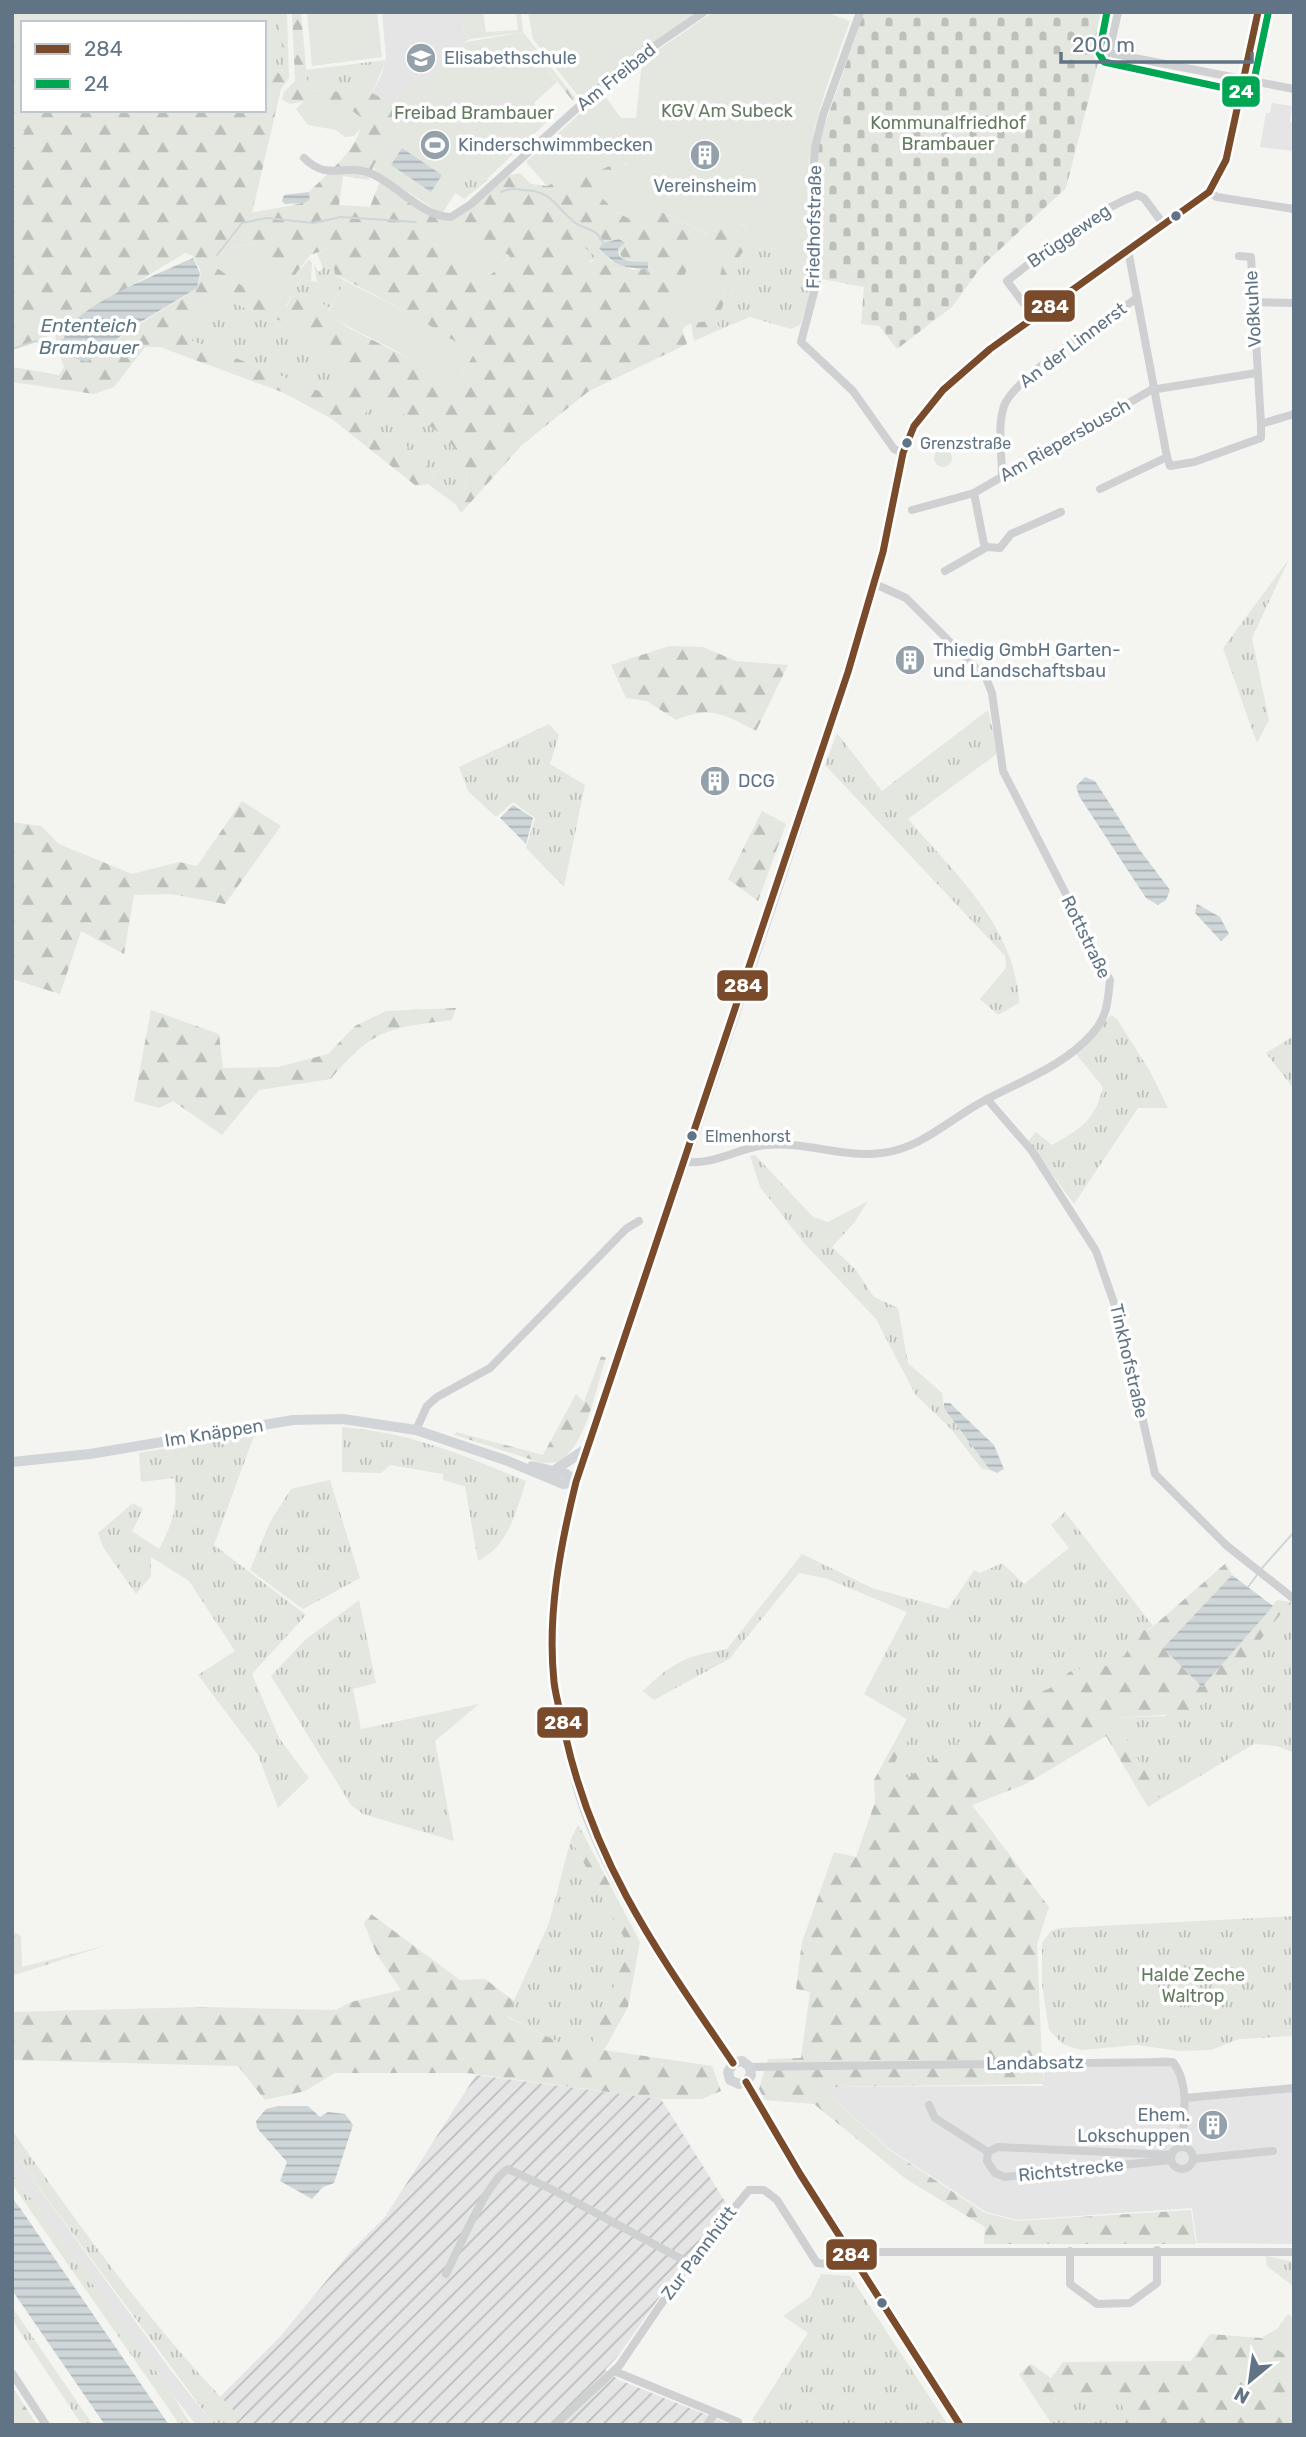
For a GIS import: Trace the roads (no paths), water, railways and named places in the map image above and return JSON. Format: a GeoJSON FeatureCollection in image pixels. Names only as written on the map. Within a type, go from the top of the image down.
{"type":"FeatureCollection","features":[{"type":"Feature","properties":{"kind":"main road"},"geometry":{"type":"LineString","coordinates":[[733,2063],[651,1937],[607,1859],[589,1820],[573,1771],[554,1682],[555,1615],[563,1532],[586,1450],[775,897],[875,584],[900,452],[914,426],[943,390],[1033,316],[1209,192],[1226,160],[1258,12]]}},
{"type":"Feature","properties":{"kind":"main road","name":"Im Knäppen"},"geometry":{"type":"LineString","coordinates":[[12,1462],[90,1454],[293,1420],[344,1419],[416,1430],[508,1461],[563,1484],[576,1482]]}},
{"type":"Feature","properties":{"kind":"main road"},"geometry":{"type":"LineString","coordinates":[[555,1470],[586,1450]]}},
{"type":"Feature","properties":{"kind":"main road"},"geometry":{"type":"LineString","coordinates":[[508,1461],[555,1470],[576,1482]]}},
{"type":"Feature","properties":{"kind":"main road"},"geometry":{"type":"LineString","coordinates":[[742,2061],[750,2067],[751,2076],[746,2082],[739,2084],[730,2080],[728,2069],[733,2063],[742,2061]]}},
{"type":"Feature","properties":{"kind":"main road"},"geometry":{"type":"LineString","coordinates":[[746,2082],[853,2259],[960,2425]]}},
{"type":"Feature","properties":{"kind":"street","name":"Am Freibad"},"geometry":{"type":"LineString","coordinates":[[304,158],[327,172],[356,170],[373,174],[442,217],[451,217],[471,204],[618,71],[704,12]]}},
{"type":"Feature","properties":{"kind":"street"},"geometry":{"type":"LineString","coordinates":[[1118,12],[1109,53],[1243,82],[1294,89]]}},
{"type":"Feature","properties":{"kind":"street","name":"Friedhofstraße"},"geometry":{"type":"LineString","coordinates":[[857,13],[822,115],[815,147],[813,177],[817,281],[801,342],[853,390],[900,452]]}},
{"type":"Feature","properties":{"kind":"street"},"geometry":{"type":"LineString","coordinates":[[1209,192],[1217,197],[1294,209]]}},
{"type":"Feature","properties":{"kind":"street","name":"Brüggeweg"},"geometry":{"type":"LineString","coordinates":[[1033,316],[1007,281],[1049,249],[1118,202],[1137,195],[1143,198],[1164,225]]}},
{"type":"Feature","properties":{"kind":"street"},"geometry":{"type":"LineString","coordinates":[[1128,250],[1170,466],[1194,462],[1261,438],[1261,424],[1294,414]]}},
{"type":"Feature","properties":{"kind":"street","name":"Voßkuhle"},"geometry":{"type":"LineString","coordinates":[[1239,256],[1251,257],[1261,424]]}},
{"type":"Feature","properties":{"kind":"street","name":"An der Linnerst"},"geometry":{"type":"LineString","coordinates":[[1002,476],[1001,423],[1009,395],[1137,298]]}},
{"type":"Feature","properties":{"kind":"street"},"geometry":{"type":"LineString","coordinates":[[1252,302],[1294,303]]}},
{"type":"Feature","properties":{"kind":"street","name":"Voßkuhle"},"geometry":{"type":"LineString","coordinates":[[1156,388],[1256,373]]}},
{"type":"Feature","properties":{"kind":"street","name":"Am Riepersbusch"},"geometry":{"type":"LineString","coordinates":[[912,510],[974,493],[1156,388]]}},
{"type":"Feature","properties":{"kind":"street"},"geometry":{"type":"LineString","coordinates":[[1100,489],[1167,457]]}},
{"type":"Feature","properties":{"kind":"street"},"geometry":{"type":"LineString","coordinates":[[974,493],[987,547]]}},
{"type":"Feature","properties":{"kind":"street"},"geometry":{"type":"LineString","coordinates":[[945,571],[987,547],[1000,548],[1011,534],[1061,512]]}},
{"type":"Feature","properties":{"kind":"street","name":"Rottstraße"},"geometry":{"type":"LineString","coordinates":[[683,1161],[709,1162],[737,1151],[764,1145],[796,1144],[879,1154],[904,1149],[987,1099],[1061,1062],[1086,1040],[1102,1021],[1107,1009],[1110,980],[1003,771],[992,693],[986,678],[906,598],[875,584]]}},
{"type":"Feature","properties":{"kind":"street","name":"Tinkhofstraße"},"geometry":{"type":"LineString","coordinates":[[987,1099],[1032,1152],[1096,1251],[1121,1323],[1155,1474],[1226,1545],[1294,1599]]}},
{"type":"Feature","properties":{"kind":"street"},"geometry":{"type":"LineString","coordinates":[[416,1430],[423,1412],[437,1396],[490,1368],[626,1228],[639,1221]]}},
{"type":"Feature","properties":{"kind":"street","name":"Landabsatz"},"geometry":{"type":"LineString","coordinates":[[750,2067],[1164,2061],[1173,2062],[1181,2073],[1185,2098]]}},
{"type":"Feature","properties":{"kind":"street"},"geometry":{"type":"LineString","coordinates":[[1171,2157],[1182,2147],[1185,2098],[1294,2088]]}},
{"type":"Feature","properties":{"kind":"street","name":"Richtstrecke"},"geometry":{"type":"LineString","coordinates":[[929,2105],[935,2118],[988,2152]]}},
{"type":"Feature","properties":{"kind":"street","name":"Richtstrecke"},"geometry":{"type":"LineString","coordinates":[[988,2152],[998,2147],[1171,2157]]}},
{"type":"Feature","properties":{"kind":"street"},"geometry":{"type":"LineString","coordinates":[[1182,2147],[1190,2151],[1193,2159]]}},
{"type":"Feature","properties":{"kind":"street","name":"Richtstrecke"},"geometry":{"type":"LineString","coordinates":[[1171,2157],[1175,2167],[1182,2169],[1188,2167],[1193,2159],[1273,2151]]}},
{"type":"Feature","properties":{"kind":"street","name":"Richtstrecke"},"geometry":{"type":"LineString","coordinates":[[988,2152],[989,2167],[1004,2177],[1171,2157]]}},
{"type":"Feature","properties":{"kind":"street"},"geometry":{"type":"LineString","coordinates":[[446,2274],[491,2189],[508,2169],[690,2263]]}},
{"type":"Feature","properties":{"kind":"street","name":"Zur Pannhütt"},"geometry":{"type":"LineString","coordinates":[[555,2425],[614,2371],[690,2263],[749,2190],[764,2190],[777,2200],[817,2263],[829,2267],[853,2259]]}},
{"type":"Feature","properties":{"kind":"street"},"geometry":{"type":"LineString","coordinates":[[1070,2251],[1070,2284],[1097,2304],[1130,2304],[1157,2283],[1157,2250]]}},
{"type":"Feature","properties":{"kind":"street"},"geometry":{"type":"LineString","coordinates":[[853,2259],[870,2252],[1294,2252]]}},
{"type":"Feature","properties":{"kind":"street"},"geometry":{"type":"LineString","coordinates":[[614,2371],[738,2422]]}},
{"type":"Feature","properties":{"kind":"street"},"geometry":{"type":"LineString","coordinates":[[12,2373],[46,2425]]}},
{"type":"Feature","properties":{"kind":"street"},"geometry":{"type":"LineString","coordinates":[[706,2425],[715,2413]]}},
{"type":"Feature","properties":{"kind":"water"},"geometry":{"type":"Polygon","coordinates":[[[402,148],[442,175],[431,192],[391,165],[402,148]]]}},
{"type":"Feature","properties":{"kind":"water"},"geometry":{"type":"Polygon","coordinates":[[[309,192],[310,199],[305,203],[285,204],[282,201],[284,195],[309,192]]]}},
{"type":"Feature","properties":{"kind":"water"},"geometry":{"type":"Polygon","coordinates":[[[619,239],[625,243],[618,249],[621,258],[648,262],[648,274],[645,269],[615,262],[599,248],[603,243],[619,239]]]}},
{"type":"Feature","properties":{"kind":"water","name":"Ententeich Brambauer"},"geometry":{"type":"Polygon","coordinates":[[[193,258],[200,273],[197,288],[134,326],[87,362],[71,357],[65,345],[66,332],[88,310],[124,289],[193,258]]]}},
{"type":"Feature","properties":{"kind":"water"},"geometry":{"type":"Polygon","coordinates":[[[1085,777],[1095,781],[1139,849],[1170,890],[1166,900],[1158,905],[1146,898],[1079,796],[1076,786],[1085,777]]]}},
{"type":"Feature","properties":{"kind":"water"},"geometry":{"type":"Polygon","coordinates":[[[513,805],[533,818],[526,844],[500,818],[513,805]]]}},
{"type":"Feature","properties":{"kind":"water"},"geometry":{"type":"Polygon","coordinates":[[[1197,904],[1220,917],[1229,934],[1221,941],[1195,913],[1197,904]]]}},
{"type":"Feature","properties":{"kind":"water"},"geometry":{"type":"Polygon","coordinates":[[[944,1403],[950,1403],[994,1445],[1004,1469],[997,1473],[990,1470],[944,1408],[944,1403]]]}},
{"type":"Feature","properties":{"kind":"water"},"geometry":{"type":"Polygon","coordinates":[[[1232,1575],[1273,1606],[1202,1687],[1163,1648],[1232,1575]]]}},
{"type":"Feature","properties":{"kind":"water"},"geometry":{"type":"Polygon","coordinates":[[[278,2106],[308,2106],[320,2117],[328,2112],[345,2114],[353,2125],[334,2183],[323,2187],[312,2199],[280,2181],[287,2162],[257,2128],[256,2121],[266,2109],[278,2106]]]}},
{"type":"Feature","properties":{"kind":"water"},"geometry":{"type":"Polygon","coordinates":[[[12,2198],[169,2425],[105,2425],[12,2290],[12,2198]]]}},
{"type":"Feature","properties":{"kind":"waterway"},"geometry":{"type":"LineString","coordinates":[[501,192],[517,189],[540,193],[577,224],[594,231],[603,243]]}},
{"type":"Feature","properties":{"kind":"waterway"},"geometry":{"type":"LineString","coordinates":[[217,255],[242,223],[267,218],[313,223],[341,217],[416,222]]}},
{"type":"Feature","properties":{"kind":"waterway"},"geometry":{"type":"LineString","coordinates":[[12,349],[36,341],[53,346]]}},
{"type":"Feature","properties":{"kind":"waterway"},"geometry":{"type":"LineString","coordinates":[[1262,1568],[1294,1532]]}},
{"type":"Feature","properties":{"kind":"waterway"},"geometry":{"type":"LineString","coordinates":[[1248,1587],[1257,1575]]}},
{"type":"Feature","properties":{"kind":"place","name":"Elisabethschule"},"geometry":{"type":"Point","coordinates":[421,58]}},
{"type":"Feature","properties":{"kind":"place","name":"Kinderschwimmbecken"},"geometry":{"type":"Point","coordinates":[435,145]}},
{"type":"Feature","properties":{"kind":"place","name":"Vereinsheim"},"geometry":{"type":"Point","coordinates":[705,155]}},
{"type":"Feature","properties":{"kind":"place","name":"Grenzstraße"},"geometry":{"type":"Point","coordinates":[907,443]}},
{"type":"Feature","properties":{"kind":"place","name":"Thiedig GmbH Garten- und Landschaftsbau"},"geometry":{"type":"Point","coordinates":[910,660]}},
{"type":"Feature","properties":{"kind":"place","name":"DCG"},"geometry":{"type":"Point","coordinates":[715,781]}},
{"type":"Feature","properties":{"kind":"place","name":"Elmenhorst"},"geometry":{"type":"Point","coordinates":[692,1136]}},
{"type":"Feature","properties":{"kind":"place","name":"Ehem. Lokschuppen"},"geometry":{"type":"Point","coordinates":[1213,2125]}},
{"type":"Feature","properties":{"kind":"park label","name":"KGV Am Subeck"},"geometry":{"type":"Point","coordinates":[727,111]}},
{"type":"Feature","properties":{"kind":"park label","name":"Freibad Brambauer"},"geometry":{"type":"Point","coordinates":[474,113]}},
{"type":"Feature","properties":{"kind":"park label","name":"Kommunalfriedhof Brambauer"},"geometry":{"type":"Point","coordinates":[948,133]}},
{"type":"Feature","properties":{"kind":"park label","name":"Halde Zeche Waltrop"},"geometry":{"type":"Point","coordinates":[1193,1986]}}]}
